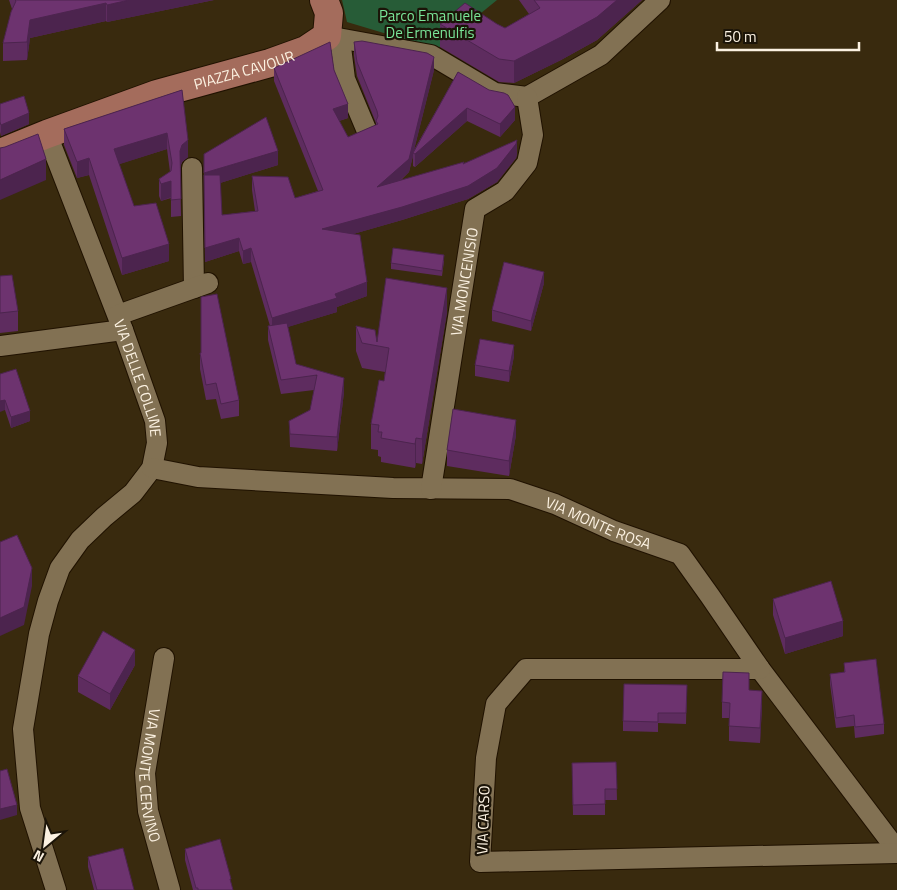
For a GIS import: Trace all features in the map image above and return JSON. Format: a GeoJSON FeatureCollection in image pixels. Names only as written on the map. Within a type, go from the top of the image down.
{"type":"FeatureCollection","features":[{"type":"Feature","properties":{"kind":"street"},"geometry":{"type":"LineString","coordinates":[[324,0],[345,79],[366,129]]}},
{"type":"Feature","properties":{"kind":"street"},"geometry":{"type":"LineString","coordinates":[[333,38],[431,55],[495,93],[528,97],[601,55],[660,0]]}},
{"type":"Feature","properties":{"kind":"street","name":"PIAZZA CAVOUR"},"geometry":{"type":"LineString","coordinates":[[0,153],[158,94],[270,63],[333,38]]}},
{"type":"Feature","properties":{"kind":"street","name":"VIA MONCENISIO"},"geometry":{"type":"LineString","coordinates":[[431,489],[476,209],[505,191],[527,163],[533,135],[528,97]]}},
{"type":"Feature","properties":{"kind":"street","name":"VIA DELLE COLLINE"},"geometry":{"type":"LineString","coordinates":[[47,134],[121,322],[155,421],[157,443],[152,468],[133,493],[80,540],[60,568],[48,601],[40,634],[23,729],[30,808],[56,890]]}},
{"type":"Feature","properties":{"kind":"street"},"geometry":{"type":"LineString","coordinates":[[0,346],[121,322],[201,286],[192,168]]}},
{"type":"Feature","properties":{"kind":"street","name":"VIA MONTE ROSA"},"geometry":{"type":"LineString","coordinates":[[152,468],[198,476],[393,488],[510,489],[555,504],[614,531],[680,554],[760,670],[897,852]]}},
{"type":"Feature","properties":{"kind":"street","name":"VIA MONTE CERVINO"},"geometry":{"type":"LineString","coordinates":[[164,658],[145,773],[148,811],[170,890]]}},
{"type":"Feature","properties":{"kind":"street","name":"VIA CARSO"},"geometry":{"type":"LineString","coordinates":[[760,670],[526,669],[496,704],[486,758],[480,862],[897,852]]}},
{"type":"Feature","properties":{"kind":"green space","name":"Parco Emanuele De Ermenulfis"},"geometry":{"type":"Polygon","coordinates":[[[342,0],[497,0],[437,49],[347,22],[342,0]]]}},
{"type":"Feature","properties":{"kind":"building"},"geometry":{"type":"Polygon","coordinates":[[[15,0],[129,0],[107,5],[106,3],[30,20],[27,42],[3,43],[15,0]]]}},
{"type":"Feature","properties":{"kind":"building"},"geometry":{"type":"Polygon","coordinates":[[[534,0],[617,0],[597,17],[514,61],[499,59],[440,24],[465,3],[505,28],[540,8],[534,0]]]}},
{"type":"Feature","properties":{"kind":"building"},"geometry":{"type":"Polygon","coordinates":[[[362,41],[427,53],[434,57],[409,159],[377,187],[464,162],[463,164],[517,140],[516,144],[497,168],[468,186],[322,229],[360,235],[367,282],[335,294],[337,298],[272,318],[251,248],[243,251],[239,238],[205,248],[204,175],[220,175],[222,215],[258,211],[252,176],[288,177],[295,198],[323,190],[274,68],[330,42],[334,70],[348,104],[333,109],[348,137],[378,124],[376,121],[377,111],[357,62],[354,42],[362,41]]]}},
{"type":"Feature","properties":{"kind":"building"},"geometry":{"type":"Polygon","coordinates":[[[458,72],[489,90],[508,95],[515,107],[500,124],[467,108],[415,154],[413,153],[458,72]]]}},
{"type":"Feature","properties":{"kind":"building"},"geometry":{"type":"Polygon","coordinates":[[[182,90],[188,140],[182,145],[180,151],[181,199],[171,200],[171,181],[161,184],[159,179],[171,171],[172,163],[167,133],[114,149],[134,206],[156,203],[169,244],[122,258],[89,158],[77,162],[64,129],[182,90]]]}},
{"type":"Feature","properties":{"kind":"building"},"geometry":{"type":"Polygon","coordinates":[[[24,96],[29,113],[1,125],[0,104],[24,96]]]}},
{"type":"Feature","properties":{"kind":"building"},"geometry":{"type":"Polygon","coordinates":[[[266,117],[278,151],[204,173],[204,154],[266,117]]]}},
{"type":"Feature","properties":{"kind":"building"},"geometry":{"type":"Polygon","coordinates":[[[38,134],[46,159],[0,180],[0,148],[38,134]]]}},
{"type":"Feature","properties":{"kind":"building"},"geometry":{"type":"Polygon","coordinates":[[[393,248],[444,255],[442,271],[391,263],[393,248]]]}},
{"type":"Feature","properties":{"kind":"building"},"geometry":{"type":"Polygon","coordinates":[[[504,262],[544,272],[531,321],[492,310],[504,262]]]}},
{"type":"Feature","properties":{"kind":"building"},"geometry":{"type":"Polygon","coordinates":[[[12,275],[18,311],[0,313],[0,276],[12,275]]]}},
{"type":"Feature","properties":{"kind":"building"},"geometry":{"type":"Polygon","coordinates":[[[386,278],[447,288],[422,439],[416,438],[415,444],[381,438],[382,432],[378,432],[379,425],[371,424],[379,380],[384,381],[389,348],[362,343],[356,326],[375,330],[377,342],[386,278]]]}},
{"type":"Feature","properties":{"kind":"building"},"geometry":{"type":"Polygon","coordinates":[[[217,294],[239,400],[221,404],[216,383],[206,385],[200,353],[201,297],[217,294]]]}},
{"type":"Feature","properties":{"kind":"building"},"geometry":{"type":"Polygon","coordinates":[[[287,323],[296,364],[344,378],[337,437],[290,434],[289,421],[310,410],[317,375],[281,380],[268,326],[287,323]]]}},
{"type":"Feature","properties":{"kind":"building"},"geometry":{"type":"Polygon","coordinates":[[[480,339],[514,345],[509,371],[475,365],[480,339]]]}},
{"type":"Feature","properties":{"kind":"building"},"geometry":{"type":"Polygon","coordinates":[[[16,369],[30,411],[11,417],[5,400],[0,401],[0,374],[16,369]]]}},
{"type":"Feature","properties":{"kind":"building"},"geometry":{"type":"Polygon","coordinates":[[[453,409],[516,420],[509,461],[447,450],[453,409]]]}},
{"type":"Feature","properties":{"kind":"building"},"geometry":{"type":"Polygon","coordinates":[[[17,535],[32,568],[24,607],[0,618],[0,542],[17,535]]]}},
{"type":"Feature","properties":{"kind":"building"},"geometry":{"type":"Polygon","coordinates":[[[831,581],[843,621],[785,638],[773,599],[831,581]]]}},
{"type":"Feature","properties":{"kind":"building"},"geometry":{"type":"Polygon","coordinates":[[[103,631],[135,650],[110,694],[78,676],[103,631]]]}},
{"type":"Feature","properties":{"kind":"building"},"geometry":{"type":"Polygon","coordinates":[[[876,659],[884,724],[855,727],[854,715],[836,718],[830,674],[845,672],[844,663],[876,659]]]}},
{"type":"Feature","properties":{"kind":"building"},"geometry":{"type":"Polygon","coordinates":[[[723,672],[749,673],[749,690],[762,691],[760,728],[729,726],[730,703],[722,702],[723,672]]]}},
{"type":"Feature","properties":{"kind":"building"},"geometry":{"type":"Polygon","coordinates":[[[624,684],[687,685],[686,713],[658,713],[658,722],[623,721],[624,684]]]}},
{"type":"Feature","properties":{"kind":"building"},"geometry":{"type":"Polygon","coordinates":[[[616,762],[617,789],[605,789],[605,804],[573,805],[572,763],[616,762]]]}},
{"type":"Feature","properties":{"kind":"building"},"geometry":{"type":"Polygon","coordinates":[[[7,769],[17,805],[0,809],[0,771],[7,769]]]}},
{"type":"Feature","properties":{"kind":"building"},"geometry":{"type":"Polygon","coordinates":[[[220,839],[233,890],[198,890],[185,849],[220,839]]]}},
{"type":"Feature","properties":{"kind":"building"},"geometry":{"type":"Polygon","coordinates":[[[123,848],[134,890],[97,890],[88,857],[123,848]]]}}]}
